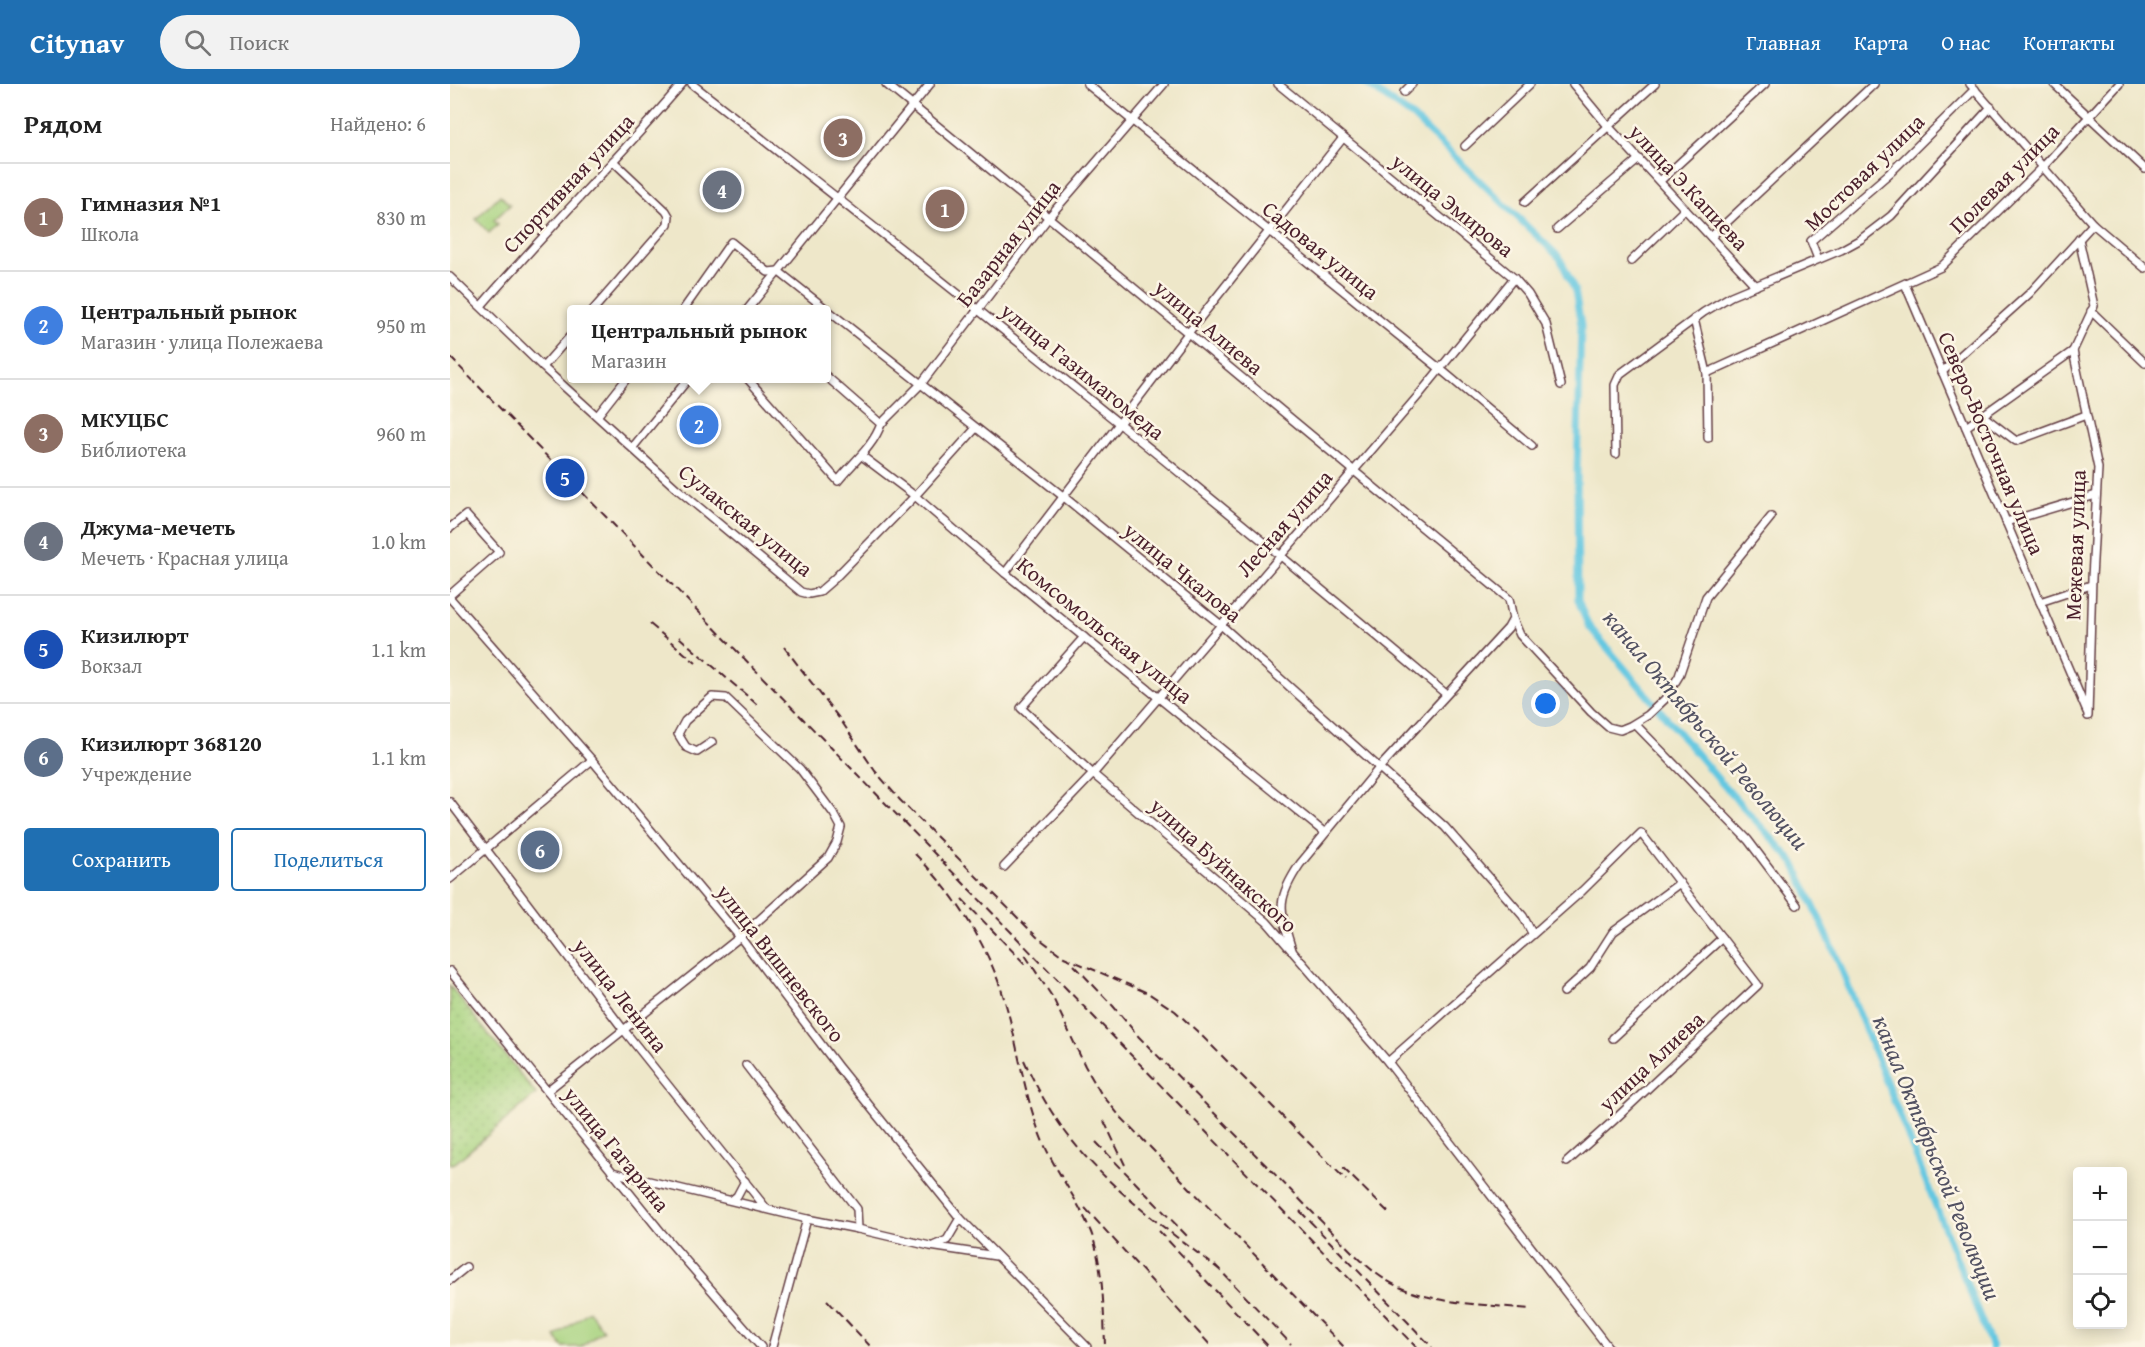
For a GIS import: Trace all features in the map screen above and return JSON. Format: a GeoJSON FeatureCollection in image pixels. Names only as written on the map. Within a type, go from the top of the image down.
{"type":"FeatureCollection","features":[{"type":"Feature","properties":{"kind":"street","name":"Спортивная улица"},"geometry":{"type":"LineString","coordinates":[[481,306],[544,233],[682,84]]}},
{"type":"Feature","properties":{"kind":"street","name":"улица Газимагомеда"},"geometry":{"type":"LineString","coordinates":[[692,84],[1120,423],[1282,555],[1446,694]]}},
{"type":"Feature","properties":{"kind":"street","name":"улица Алиева"},"geometry":{"type":"LineString","coordinates":[[886,84],[1509,599],[1513,619]]}},
{"type":"Feature","properties":{"kind":"street"},"geometry":{"type":"LineString","coordinates":[[750,305],[930,84]]}},
{"type":"Feature","properties":{"kind":"street","name":"Садовая улица"},"geometry":{"type":"LineString","coordinates":[[1087,84],[1439,368],[1532,446]]}},
{"type":"Feature","properties":{"kind":"street","name":"Базарная улица"},"geometry":{"type":"LineString","coordinates":[[881,424],[921,384],[1048,218],[1164,84]]}},
{"type":"Feature","properties":{"kind":"street","name":"улица Эмирова"},"geometry":{"type":"LineString","coordinates":[[1278,84],[1514,278],[1528,294],[1546,324],[1562,385]]}},
{"type":"Feature","properties":{"kind":"street"},"geometry":{"type":"LineString","coordinates":[[1404,92],[1412,84]]}},
{"type":"Feature","properties":{"kind":"street"},"geometry":{"type":"LineString","coordinates":[[1465,146],[1530,84]]}},
{"type":"Feature","properties":{"kind":"street","name":"улица Э.Капиева"},"geometry":{"type":"LineString","coordinates":[[1573,84],[1608,126],[1756,286]]}},
{"type":"Feature","properties":{"kind":"street"},"geometry":{"type":"LineString","coordinates":[[1525,202],[1655,84]]}},
{"type":"Feature","properties":{"kind":"street"},"geometry":{"type":"LineString","coordinates":[[1660,181],[1765,84]]}},
{"type":"Feature","properties":{"kind":"street"},"geometry":{"type":"LineString","coordinates":[[1711,237],[1874,84]]}},
{"type":"Feature","properties":{"kind":"street"},"geometry":{"type":"LineString","coordinates":[[2054,84],[2145,169]]}},
{"type":"Feature","properties":{"kind":"street","name":"Полевая улица"},"geometry":{"type":"LineString","coordinates":[[1707,373],[1941,267],[2042,168],[2120,84]]}},
{"type":"Feature","properties":{"kind":"street"},"geometry":{"type":"LineString","coordinates":[[1972,87],[2093,224],[2145,268]]}},
{"type":"Feature","properties":{"kind":"street","name":"Мостовая улица"},"geometry":{"type":"LineString","coordinates":[[1818,259],[1811,241],[1892,171],[1972,87]]}},
{"type":"Feature","properties":{"kind":"street"},"geometry":{"type":"LineString","coordinates":[[1616,454],[1616,386],[1620,374],[1694,319],[1731,296],[1861,239],[1891,216],[1991,107]]}},
{"type":"Feature","properties":{"kind":"street"},"geometry":{"type":"LineString","coordinates":[[1005,573],[1189,333],[1344,138]]}},
{"type":"Feature","properties":{"kind":"street"},"geometry":{"type":"LineString","coordinates":[[1557,229],[1639,159]]}},
{"type":"Feature","properties":{"kind":"street"},"geometry":{"type":"LineString","coordinates":[[597,305],[668,224],[669,216],[613,161]]}},
{"type":"Feature","properties":{"kind":"street"},"geometry":{"type":"LineString","coordinates":[[1631,261],[1685,209]]}},
{"type":"Feature","properties":{"kind":"street"},"geometry":{"type":"LineString","coordinates":[[1942,372],[2030,293],[2093,224]]}},
{"type":"Feature","properties":{"kind":"street"},"geometry":{"type":"LineString","coordinates":[[1966,428],[2073,351],[2094,306],[2079,239]]}},
{"type":"Feature","properties":{"kind":"street","name":"улица Чкалова"},"geometry":{"type":"LineString","coordinates":[[686,305],[731,242],[768,272],[778,271],[821,305]]}},
{"type":"Feature","properties":{"kind":"street","name":"Сулакская улица"},"geometry":{"type":"LineString","coordinates":[[450,278],[543,367],[676,488],[801,592],[809,594],[819,592],[915,496]]}},
{"type":"Feature","properties":{"kind":"street","name":"Лесная улица"},"geometry":{"type":"LineString","coordinates":[[1004,867],[1093,774],[1418,396],[1514,278]]}},
{"type":"Feature","properties":{"kind":"street","name":"Северо-Восточная улица"},"geometry":{"type":"LineString","coordinates":[[1905,284],[2088,716]]}},
{"type":"Feature","properties":{"kind":"street"},"geometry":{"type":"LineString","coordinates":[[2091,311],[2145,363]]}},
{"type":"Feature","properties":{"kind":"street","name":"улица Чкалова"},"geometry":{"type":"LineString","coordinates":[[831,313],[1064,497],[1221,625],[1445,827],[1523,916],[1532,933]]}},
{"type":"Feature","properties":{"kind":"street"},"geometry":{"type":"LineString","coordinates":[[1694,319],[1707,373],[1708,438]]}},
{"type":"Feature","properties":{"kind":"street"},"geometry":{"type":"LineString","coordinates":[[543,367],[567,340]]}},
{"type":"Feature","properties":{"kind":"street","name":"Межевая улица"},"geometry":{"type":"LineString","coordinates":[[2073,351],[2098,468],[2091,585],[2088,716]]}},
{"type":"Feature","properties":{"kind":"street"},"geometry":{"type":"LineString","coordinates":[[751,383],[838,481],[862,456],[881,424],[831,380]]}},
{"type":"Feature","properties":{"kind":"street"},"geometry":{"type":"LineString","coordinates":[[598,415],[623,383]]}},
{"type":"Feature","properties":{"kind":"street"},"geometry":{"type":"LineString","coordinates":[[633,447],[685,383]]}},
{"type":"Feature","properties":{"kind":"street"},"geometry":{"type":"LineString","coordinates":[[1982,415],[2016,441],[2086,415]]}},
{"type":"Feature","properties":{"kind":"street"},"geometry":{"type":"LineString","coordinates":[[915,496],[976,428]]}},
{"type":"Feature","properties":{"kind":"street","name":"Комсомольская улица"},"geometry":{"type":"LineString","coordinates":[[862,456],[915,496],[1005,573],[1325,833]]}},
{"type":"Feature","properties":{"kind":"street"},"geometry":{"type":"LineString","coordinates":[[2006,522],[2096,495]]}},
{"type":"Feature","properties":{"kind":"street"},"geometry":{"type":"LineString","coordinates":[[450,528],[466,515],[499,552],[450,596]]}},
{"type":"Feature","properties":{"kind":"street"},"geometry":{"type":"LineString","coordinates":[[1513,619],[1520,635],[1591,712],[1608,727],[1620,730],[1648,715],[1665,699],[1679,676],[1706,597],[1771,517]]}},
{"type":"Feature","properties":{"kind":"street"},"geometry":{"type":"LineString","coordinates":[[2040,602],[2091,585]]}},
{"type":"Feature","properties":{"kind":"street","name":"улица Вишневского"},"geometry":{"type":"LineString","coordinates":[[450,596],[592,760],[740,937],[839,1068],[960,1218],[1087,1347]]}},
{"type":"Feature","properties":{"kind":"street"},"geometry":{"type":"LineString","coordinates":[[1292,950],[1281,914],[1282,896],[1300,864],[1380,767],[1508,628],[1513,619]]}},
{"type":"Feature","properties":{"kind":"street","name":"улица Буйнакского"},"geometry":{"type":"LineString","coordinates":[[1084,637],[1021,708],[1093,774],[1267,922],[1388,1062],[1608,1347]]}},
{"type":"Feature","properties":{"kind":"street"},"geometry":{"type":"LineString","coordinates":[[547,1092],[740,937],[828,858],[837,842],[841,827],[800,769],[726,698],[711,697],[685,721],[678,734],[686,747],[698,752],[712,742]]}},
{"type":"Feature","properties":{"kind":"street"},"geometry":{"type":"LineString","coordinates":[[1635,723],[1748,840],[1797,905]]}},
{"type":"Feature","properties":{"kind":"street"},"geometry":{"type":"LineString","coordinates":[[450,879],[592,760]]}},
{"type":"Feature","properties":{"kind":"street","name":"улица Ленина"},"geometry":{"type":"LineString","coordinates":[[450,802],[623,1029],[766,1208]]}},
{"type":"Feature","properties":{"kind":"street"},"geometry":{"type":"LineString","coordinates":[[1388,1062],[1582,891],[1641,833],[1722,938],[1613,1038]]}},
{"type":"Feature","properties":{"kind":"street"},"geometry":{"type":"LineString","coordinates":[[1564,992],[1590,968],[1613,932],[1680,883]]}},
{"type":"Feature","properties":{"kind":"street","name":"улица Алиева"},"geometry":{"type":"LineString","coordinates":[[1567,1162],[1758,985],[1722,938]]}},
{"type":"Feature","properties":{"kind":"street","name":"улица Гагарина"},"geometry":{"type":"LineString","coordinates":[[450,970],[612,1172],[761,1347]]}},
{"type":"Feature","properties":{"kind":"street"},"geometry":{"type":"LineString","coordinates":[[746,1065],[857,1209],[858,1228]]}},
{"type":"Feature","properties":{"kind":"street"},"geometry":{"type":"LineString","coordinates":[[612,1172],[930,1246],[997,1256]]}},
{"type":"Feature","properties":{"kind":"street"},"geometry":{"type":"LineString","coordinates":[[732,1200],[737,1196],[745,1181]]}},
{"type":"Feature","properties":{"kind":"street"},"geometry":{"type":"LineString","coordinates":[[930,1246],[947,1240],[960,1218]]}},
{"type":"Feature","properties":{"kind":"street"},"geometry":{"type":"LineString","coordinates":[[772,1347],[807,1219]]}},
{"type":"Feature","properties":{"kind":"street"},"geometry":{"type":"LineString","coordinates":[[450,1280],[466,1267]]}},
{"type":"Feature","properties":{"kind":"green space"},"geometry":{"type":"Polygon","coordinates":[[[500,195],[510,205],[494,220],[498,224],[489,233],[476,219],[500,195]]]}},
{"type":"Feature","properties":{"kind":"green space"},"geometry":{"type":"Polygon","coordinates":[[[450,986],[536,1094],[455,1163],[450,1164],[450,986]]]}},
{"type":"Feature","properties":{"kind":"green space"},"geometry":{"type":"Polygon","coordinates":[[[589,1311],[603,1330],[581,1347],[563,1347],[555,1337],[589,1311]]]}},
{"type":"Feature","properties":{"kind":"waterway","name":"канал Октябрьской Революции"},"geometry":{"type":"LineString","coordinates":[[1366,84],[1413,117],[1560,258],[1575,291],[1581,326],[1577,471],[1578,600],[1588,625],[1718,779],[1794,863],[1835,953],[1992,1347]]}},
{"type":"Feature","properties":{"kind":"railway"},"geometry":{"type":"LineString","coordinates":[[450,357],[1416,1347]]}},
{"type":"Feature","properties":{"kind":"railway"},"geometry":{"type":"LineString","coordinates":[[650,624],[696,663]]}},
{"type":"Feature","properties":{"kind":"railway"},"geometry":{"type":"LineString","coordinates":[[679,637],[760,707]]}},
{"type":"Feature","properties":{"kind":"railway"},"geometry":{"type":"LineString","coordinates":[[784,647],[842,722],[875,771],[900,800],[1037,937],[1064,957],[1148,993],[1175,1011],[1346,1180]]}},
{"type":"Feature","properties":{"kind":"railway"},"geometry":{"type":"LineString","coordinates":[[915,854],[958,905],[991,963],[1010,1020],[1028,1098],[1038,1129],[1049,1155],[1084,1217],[1094,1242],[1102,1287],[1105,1347]]}},
{"type":"Feature","properties":{"kind":"railway"},"geometry":{"type":"LineString","coordinates":[[962,899],[1027,966]]}},
{"type":"Feature","properties":{"kind":"railway"},"geometry":{"type":"LineString","coordinates":[[1025,955],[1053,998],[1100,1092],[1118,1114],[1344,1347]]}},
{"type":"Feature","properties":{"kind":"railway"},"geometry":{"type":"LineString","coordinates":[[1074,965],[1139,1037],[1331,1231],[1379,1275],[1402,1288],[1437,1299],[1530,1309]]}},
{"type":"Feature","properties":{"kind":"railway"},"geometry":{"type":"LineString","coordinates":[[1024,1060],[1055,1117],[1090,1161],[1131,1200],[1220,1270]]}},
{"type":"Feature","properties":{"kind":"railway"},"geometry":{"type":"LineString","coordinates":[[1104,1121],[1125,1165]]}},
{"type":"Feature","properties":{"kind":"railway"},"geometry":{"type":"LineString","coordinates":[[1096,1142],[1188,1237]]}},
{"type":"Feature","properties":{"kind":"railway"},"geometry":{"type":"LineString","coordinates":[[1343,1168],[1390,1214]]}},
{"type":"Feature","properties":{"kind":"railway"},"geometry":{"type":"LineString","coordinates":[[1085,1208],[1212,1347]]}},
{"type":"Feature","properties":{"kind":"railway"},"geometry":{"type":"LineString","coordinates":[[1300,1211],[1432,1347]]}},
{"type":"Feature","properties":{"kind":"railway"},"geometry":{"type":"LineString","coordinates":[[1159,1231],[1269,1347]]}},
{"type":"Feature","properties":{"kind":"railway"},"geometry":{"type":"LineString","coordinates":[[1215,1265],[1291,1344]]}},
{"type":"Feature","properties":{"kind":"railway"},"geometry":{"type":"LineString","coordinates":[[827,1300],[871,1347]]}},
{"type":"Feature","properties":{"kind":"place","name":"МКУЦБС"},"geometry":{"type":"Point","coordinates":[843,138]}},
{"type":"Feature","properties":{"kind":"place","name":"Джума-мечеть"},"geometry":{"type":"Point","coordinates":[722,190]}},
{"type":"Feature","properties":{"kind":"place","name":"Гимназия №1"},"geometry":{"type":"Point","coordinates":[945,209]}},
{"type":"Feature","properties":{"kind":"place","name":"Центральный рынок"},"geometry":{"type":"Point","coordinates":[699,425]}},
{"type":"Feature","properties":{"kind":"place","name":"Кизилюрт"},"geometry":{"type":"Point","coordinates":[565,478]}},
{"type":"Feature","properties":{"kind":"place","name":"Кизилюрт 368120"},"geometry":{"type":"Point","coordinates":[540,850]}}]}
